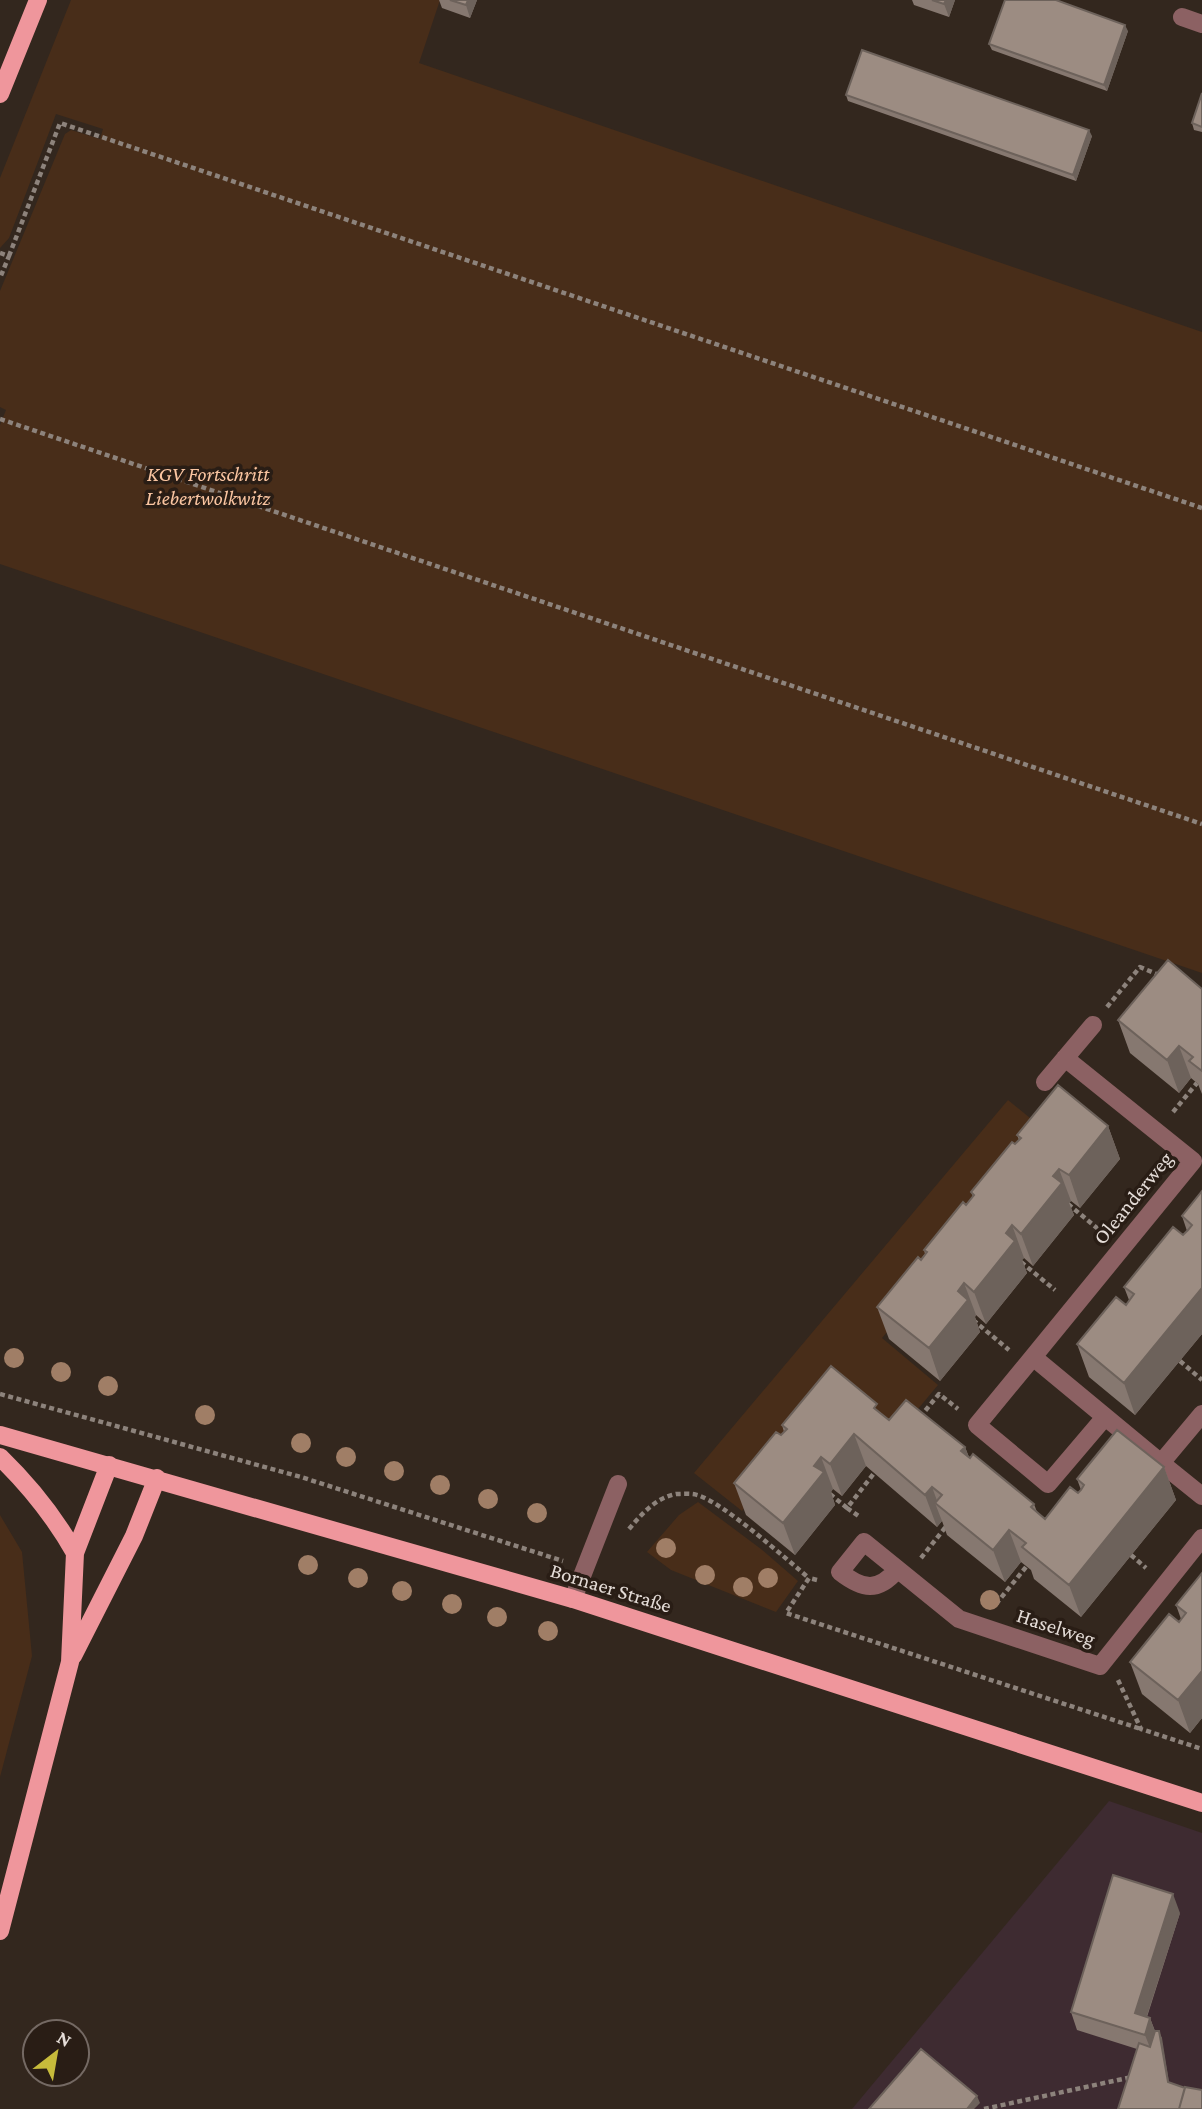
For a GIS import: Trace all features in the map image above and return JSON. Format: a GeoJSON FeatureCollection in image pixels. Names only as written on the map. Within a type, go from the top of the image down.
{"type":"FeatureCollection","features":[{"type":"Feature","properties":{"kind":"main road"},"geometry":{"type":"LineString","coordinates":[[0,94],[38,0]]}},
{"type":"Feature","properties":{"kind":"main road","name":"Bornaer Straße"},"geometry":{"type":"LineString","coordinates":[[0,1435],[573,1599],[1202,1803]]}},
{"type":"Feature","properties":{"kind":"main road"},"geometry":{"type":"LineString","coordinates":[[0,1457],[29,1485],[54,1517],[75,1553]]}},
{"type":"Feature","properties":{"kind":"main road"},"geometry":{"type":"LineString","coordinates":[[0,1931],[69,1662],[75,1553],[109,1465]]}},
{"type":"Feature","properties":{"kind":"main road"},"geometry":{"type":"LineString","coordinates":[[69,1662],[134,1536],[157,1478]]}},
{"type":"Feature","properties":{"kind":"street"},"geometry":{"type":"LineString","coordinates":[[1182,17],[1202,24]]}},
{"type":"Feature","properties":{"kind":"street"},"geometry":{"type":"LineString","coordinates":[[1045,1082],[1093,1025]]}},
{"type":"Feature","properties":{"kind":"street","name":"Oleanderweg"},"geometry":{"type":"LineString","coordinates":[[977,1425],[1193,1161],[1066,1058]]}},
{"type":"Feature","properties":{"kind":"street"},"geometry":{"type":"LineString","coordinates":[[1030,1361],[1105,1416],[1202,1496]]}},
{"type":"Feature","properties":{"kind":"street"},"geometry":{"type":"LineString","coordinates":[[1161,1463],[1202,1414]]}},
{"type":"Feature","properties":{"kind":"street"},"geometry":{"type":"LineString","coordinates":[[977,1425],[1048,1484],[1105,1416]]}},
{"type":"Feature","properties":{"kind":"street"},"geometry":{"type":"LineString","coordinates":[[573,1599],[618,1483]]}},
{"type":"Feature","properties":{"kind":"street","name":"Haselweg"},"geometry":{"type":"LineString","coordinates":[[840,1572],[864,1542],[959,1619],[1100,1666],[1202,1538]]}},
{"type":"Feature","properties":{"kind":"street"},"geometry":{"type":"LineString","coordinates":[[840,1572],[850,1580],[871,1589],[902,1573]]}},
{"type":"Feature","properties":{"kind":"path"},"geometry":{"type":"LineString","coordinates":[[0,278],[60,123],[1202,508]]}},
{"type":"Feature","properties":{"kind":"path"},"geometry":{"type":"LineString","coordinates":[[0,253],[9,256]]}},
{"type":"Feature","properties":{"kind":"path"},"geometry":{"type":"LineString","coordinates":[[0,419],[1202,824]]}},
{"type":"Feature","properties":{"kind":"path"},"geometry":{"type":"LineString","coordinates":[[1093,1025],[1140,967],[1165,977]]}},
{"type":"Feature","properties":{"kind":"path"},"geometry":{"type":"LineString","coordinates":[[1157,1133],[1197,1083]]}},
{"type":"Feature","properties":{"kind":"path"},"geometry":{"type":"LineString","coordinates":[[1068,1204],[1122,1248]]}},
{"type":"Feature","properties":{"kind":"path"},"geometry":{"type":"LineString","coordinates":[[1021,1261],[1075,1306]]}},
{"type":"Feature","properties":{"kind":"path"},"geometry":{"type":"LineString","coordinates":[[972,1320],[1030,1361]]}},
{"type":"Feature","properties":{"kind":"path"},"geometry":{"type":"LineString","coordinates":[[1180,1361],[1202,1380]]}},
{"type":"Feature","properties":{"kind":"path"},"geometry":{"type":"LineString","coordinates":[[0,1394],[301,1477],[584,1568]]}},
{"type":"Feature","properties":{"kind":"path"},"geometry":{"type":"LineString","coordinates":[[912,1426],[939,1394],[977,1425]]}},
{"type":"Feature","properties":{"kind":"path"},"geometry":{"type":"LineString","coordinates":[[830,1493],[847,1508],[874,1472]]}},
{"type":"Feature","properties":{"kind":"path"},"geometry":{"type":"LineString","coordinates":[[645,1510],[660,1499],[676,1494],[697,1495],[718,1507],[809,1578],[825,1581],[840,1572]]}},
{"type":"Feature","properties":{"kind":"path"},"geometry":{"type":"LineString","coordinates":[[902,1573],[948,1523]]}},
{"type":"Feature","properties":{"kind":"path"},"geometry":{"type":"LineString","coordinates":[[979,1626],[1026,1567]]}},
{"type":"Feature","properties":{"kind":"path"},"geometry":{"type":"LineString","coordinates":[[809,1578],[786,1613],[1202,1749]]}},
{"type":"Feature","properties":{"kind":"path"},"geometry":{"type":"LineString","coordinates":[[1100,1666],[1119,1681],[1141,1729]]}},
{"type":"Feature","properties":{"kind":"path"},"geometry":{"type":"LineString","coordinates":[[984,2109],[1133,2076]]}},
{"type":"Feature","properties":{"kind":"shaded area"},"geometry":{"type":"Polygon","coordinates":[[[1109,1801],[1202,1833],[1202,2109],[852,2109],[1109,1801]]]}},
{"type":"Feature","properties":{"kind":"green space","name":"KGV Fortschritt Liebertwolkwitz"},"geometry":{"type":"Polygon","coordinates":[[[71,0],[440,0],[419,63],[1202,332],[1202,973],[0,564],[0,425],[6,410],[0,407],[0,291],[65,134],[71,130],[100,139],[103,129],[56,114],[9,238],[0,248],[0,178],[71,0]]]}},
{"type":"Feature","properties":{"kind":"green space"},"geometry":{"type":"Polygon","coordinates":[[[1008,1100],[1052,1136],[882,1338],[938,1385],[897,1434],[842,1389],[742,1511],[694,1473],[1008,1100]]]}},
{"type":"Feature","properties":{"kind":"green space"},"geometry":{"type":"Polygon","coordinates":[[[698,1502],[761,1549],[798,1581],[776,1612],[671,1570],[647,1552],[679,1515],[698,1502]]]}},
{"type":"Feature","properties":{"kind":"green space"},"geometry":{"type":"Polygon","coordinates":[[[0,1515],[22,1552],[32,1656],[0,1777],[0,1515]]]}},
{"type":"Feature","properties":{"kind":"building"},"geometry":{"type":"Polygon","coordinates":[[[450,0],[468,0],[466,5],[450,0]]]}},
{"type":"Feature","properties":{"kind":"building"},"geometry":{"type":"Polygon","coordinates":[[[1005,0],[1056,0],[1125,25],[1104,85],[989,44],[1005,0]]]}},
{"type":"Feature","properties":{"kind":"building"},"geometry":{"type":"Polygon","coordinates":[[[862,50],[1089,130],[1073,175],[846,95],[862,50]]]}},
{"type":"Feature","properties":{"kind":"building"},"geometry":{"type":"Polygon","coordinates":[[[1202,93],[1202,127],[1192,123],[1202,93]]]}},
{"type":"Feature","properties":{"kind":"building"},"geometry":{"type":"Polygon","coordinates":[[[1168,960],[1202,989],[1202,1071],[1189,1061],[1193,1057],[1179,1046],[1167,1060],[1118,1020],[1168,960]]]}},
{"type":"Feature","properties":{"kind":"building"},"geometry":{"type":"Polygon","coordinates":[[[1058,1085],[1108,1126],[1069,1175],[1059,1169],[1053,1176],[1062,1183],[1021,1234],[1012,1225],[1006,1233],[1015,1241],[974,1292],[964,1283],[958,1291],[968,1300],[929,1348],[877,1307],[918,1257],[921,1260],[927,1252],[924,1250],[963,1202],[966,1205],[974,1195],[971,1192],[1012,1142],[1015,1144],[1021,1138],[1017,1135],[1058,1085]]]}},
{"type":"Feature","properties":{"kind":"building"},"geometry":{"type":"Polygon","coordinates":[[[1202,1191],[1202,1288],[1124,1383],[1077,1344],[1116,1297],[1126,1305],[1134,1294],[1124,1287],[1173,1227],[1183,1235],[1188,1230],[1192,1225],[1182,1216],[1202,1191]]]}},
{"type":"Feature","properties":{"kind":"building"},"geometry":{"type":"Polygon","coordinates":[[[831,1366],[877,1404],[874,1408],[889,1420],[906,1400],[965,1447],[961,1451],[970,1458],[973,1454],[1034,1504],[1031,1507],[1045,1519],[1070,1487],[1078,1493],[1081,1490],[1084,1485],[1077,1479],[1117,1430],[1164,1467],[1069,1585],[1022,1547],[1026,1543],[1009,1530],[993,1550],[935,1503],[942,1495],[932,1487],[925,1495],[854,1434],[830,1464],[821,1457],[814,1466],[824,1472],[783,1523],[734,1483],[776,1432],[781,1435],[787,1429],[782,1425],[831,1366]]]}},
{"type":"Feature","properties":{"kind":"building"},"geometry":{"type":"Polygon","coordinates":[[[1202,1573],[1202,1671],[1178,1700],[1130,1662],[1169,1614],[1179,1622],[1186,1613],[1176,1605],[1202,1573]]]}},
{"type":"Feature","properties":{"kind":"building"},"geometry":{"type":"Polygon","coordinates":[[[1113,1875],[1173,1894],[1135,2013],[1150,2018],[1145,2035],[1071,2012],[1113,1875]]]}},
{"type":"Feature","properties":{"kind":"building"},"geometry":{"type":"Polygon","coordinates":[[[1155,2031],[1159,2031],[1168,2082],[1185,2088],[1179,2109],[1118,2109],[1139,2043],[1150,2047],[1155,2031]]]}},
{"type":"Feature","properties":{"kind":"building"},"geometry":{"type":"Polygon","coordinates":[[[921,2049],[977,2096],[967,2109],[869,2109],[921,2049]]]}},
{"type":"Feature","properties":{"kind":"building"},"geometry":{"type":"Polygon","coordinates":[[[1185,2087],[1202,2090],[1202,2109],[1179,2109],[1185,2087]]]}}]}
